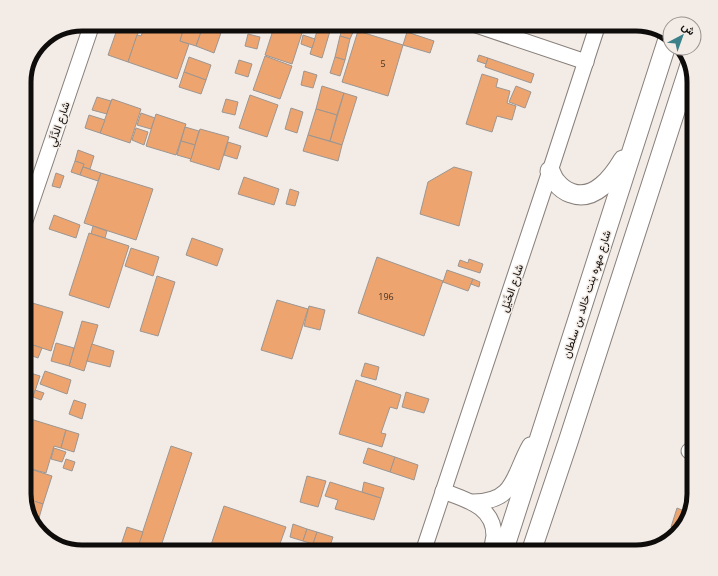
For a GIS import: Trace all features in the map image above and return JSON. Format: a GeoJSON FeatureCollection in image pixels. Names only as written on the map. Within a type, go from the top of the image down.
{"type":"FeatureCollection","features":[{"type":"Feature","properties":{"kind":"street","name":"شارع الدَّلَي"},"geometry":{"type":"LineString","coordinates":[[31,203],[90,31]]}},
{"type":"Feature","properties":{"kind":"street"},"geometry":{"type":"LineString","coordinates":[[494,31],[586,62]]}},
{"type":"Feature","properties":{"kind":"street","name":"شارع الخَيْل"},"geometry":{"type":"LineString","coordinates":[[425,545],[596,31]]}},
{"type":"Feature","properties":{"kind":"street","name":"شارع مهره بنت خالد بن سلطان"},"geometry":{"type":"LineString","coordinates":[[505,545],[662,56]]}},
{"type":"Feature","properties":{"kind":"street"},"geometry":{"type":"LineString","coordinates":[[533,545],[571,435],[686,76]]}},
{"type":"Feature","properties":{"kind":"street"},"geometry":{"type":"LineString","coordinates":[[550,171],[556,182],[564,190],[576,195],[588,194],[598,189],[608,181],[618,168],[636,137]]}},
{"type":"Feature","properties":{"kind":"street"},"geometry":{"type":"LineString","coordinates":[[472,502],[490,501],[505,493],[515,479],[532,441],[543,428]]}},
{"type":"Feature","properties":{"kind":"street"},"geometry":{"type":"LineString","coordinates":[[443,492],[472,502],[486,513],[493,528],[494,537],[492,545]]}},
{"type":"Feature","properties":{"kind":"building"},"geometry":{"type":"Polygon","coordinates":[[[117,31],[139,31],[128,62],[108,55],[117,31]]]}},
{"type":"Feature","properties":{"kind":"building"},"geometry":{"type":"Polygon","coordinates":[[[143,31],[183,31],[180,41],[189,44],[177,79],[128,62],[137,35],[141,36],[143,31]]]}},
{"type":"Feature","properties":{"kind":"building"},"geometry":{"type":"Polygon","coordinates":[[[183,31],[201,31],[196,46],[180,41],[183,31]]]}},
{"type":"Feature","properties":{"kind":"building"},"geometry":{"type":"Polygon","coordinates":[[[201,31],[222,31],[214,53],[196,46],[201,31]]]}},
{"type":"Feature","properties":{"kind":"building"},"geometry":{"type":"Polygon","coordinates":[[[273,31],[303,31],[292,64],[265,55],[273,31]]]}},
{"type":"Feature","properties":{"kind":"building"},"geometry":{"type":"Polygon","coordinates":[[[317,31],[330,31],[322,58],[310,54],[317,31]]]}},
{"type":"Feature","properties":{"kind":"building"},"geometry":{"type":"Polygon","coordinates":[[[342,31],[354,31],[350,39],[340,36],[342,31]]]}},
{"type":"Feature","properties":{"kind":"building"},"geometry":{"type":"Polygon","coordinates":[[[358,31],[403,45],[388,96],[342,82],[358,31]]]}},
{"type":"Feature","properties":{"kind":"building"},"geometry":{"type":"Polygon","coordinates":[[[407,32],[434,41],[430,53],[403,45],[407,32]]]}},
{"type":"Feature","properties":{"kind":"building"},"geometry":{"type":"Polygon","coordinates":[[[248,34],[260,37],[257,49],[245,46],[248,34]]]}},
{"type":"Feature","properties":{"kind":"building"},"geometry":{"type":"Polygon","coordinates":[[[303,35],[315,39],[312,48],[301,44],[303,35]]]}},
{"type":"Feature","properties":{"kind":"building"},"geometry":{"type":"Polygon","coordinates":[[[340,36],[350,39],[345,60],[335,57],[340,36]]]}},
{"type":"Feature","properties":{"kind":"building"},"geometry":{"type":"Polygon","coordinates":[[[479,55],[488,58],[486,64],[477,61],[479,55]]]}},
{"type":"Feature","properties":{"kind":"building"},"geometry":{"type":"Polygon","coordinates":[[[265,56],[292,66],[280,99],[253,90],[265,56]]]}},
{"type":"Feature","properties":{"kind":"building"},"geometry":{"type":"Polygon","coordinates":[[[189,57],[211,65],[206,80],[184,72],[189,57]]]}},
{"type":"Feature","properties":{"kind":"building"},"geometry":{"type":"Polygon","coordinates":[[[335,57],[345,60],[340,76],[330,73],[335,57]]]}},
{"type":"Feature","properties":{"kind":"building"},"geometry":{"type":"Polygon","coordinates":[[[488,58],[534,74],[531,83],[485,67],[488,58]]]}},
{"type":"Feature","properties":{"kind":"building"},"geometry":{"type":"Polygon","coordinates":[[[239,60],[252,64],[248,77],[235,73],[239,60]]]}},
{"type":"Feature","properties":{"kind":"building"},"geometry":{"type":"Polygon","coordinates":[[[304,71],[317,75],[313,88],[301,85],[304,71]]]}},
{"type":"Feature","properties":{"kind":"building"},"geometry":{"type":"Polygon","coordinates":[[[184,72],[206,80],[201,94],[179,87],[184,72]]]}},
{"type":"Feature","properties":{"kind":"building"},"geometry":{"type":"Polygon","coordinates":[[[482,74],[498,79],[496,87],[510,91],[507,103],[516,106],[512,120],[497,116],[492,132],[466,124],[482,74]]]}},
{"type":"Feature","properties":{"kind":"building"},"geometry":{"type":"Polygon","coordinates":[[[322,86],[344,93],[337,115],[316,109],[322,86]]]}},
{"type":"Feature","properties":{"kind":"building"},"geometry":{"type":"Polygon","coordinates":[[[516,86],[531,92],[525,108],[509,102],[516,86]]]}},
{"type":"Feature","properties":{"kind":"building"},"geometry":{"type":"Polygon","coordinates":[[[344,93],[357,97],[342,145],[330,141],[344,93]]]}},
{"type":"Feature","properties":{"kind":"building"},"geometry":{"type":"Polygon","coordinates":[[[250,95],[278,105],[267,137],[239,128],[250,95]]]}},
{"type":"Feature","properties":{"kind":"building"},"geometry":{"type":"Polygon","coordinates":[[[97,97],[111,101],[107,114],[92,110],[97,97]]]}},
{"type":"Feature","properties":{"kind":"building"},"geometry":{"type":"Polygon","coordinates":[[[112,99],[141,109],[130,143],[100,133],[112,99]]]}},
{"type":"Feature","properties":{"kind":"building"},"geometry":{"type":"Polygon","coordinates":[[[226,99],[238,102],[235,115],[222,112],[226,99]]]}},
{"type":"Feature","properties":{"kind":"building"},"geometry":{"type":"Polygon","coordinates":[[[291,108],[303,112],[297,133],[285,129],[291,108]]]}},
{"type":"Feature","properties":{"kind":"building"},"geometry":{"type":"Polygon","coordinates":[[[316,109],[337,115],[330,141],[308,135],[316,109]]]}},
{"type":"Feature","properties":{"kind":"building"},"geometry":{"type":"Polygon","coordinates":[[[141,113],[155,118],[151,129],[137,125],[141,113]]]}},
{"type":"Feature","properties":{"kind":"building"},"geometry":{"type":"Polygon","coordinates":[[[156,114],[186,124],[176,155],[146,146],[156,114]]]}},
{"type":"Feature","properties":{"kind":"building"},"geometry":{"type":"Polygon","coordinates":[[[89,115],[105,120],[100,133],[85,128],[89,115]]]}},
{"type":"Feature","properties":{"kind":"building"},"geometry":{"type":"Polygon","coordinates":[[[185,127],[199,131],[195,145],[181,141],[185,127]]]}},
{"type":"Feature","properties":{"kind":"building"},"geometry":{"type":"Polygon","coordinates":[[[136,128],[148,132],[144,145],[132,140],[136,128]]]}},
{"type":"Feature","properties":{"kind":"building"},"geometry":{"type":"Polygon","coordinates":[[[200,129],[229,137],[219,170],[190,161],[200,129]]]}},
{"type":"Feature","properties":{"kind":"building"},"geometry":{"type":"Polygon","coordinates":[[[308,135],[342,145],[338,161],[303,151],[308,135]]]}},
{"type":"Feature","properties":{"kind":"building"},"geometry":{"type":"Polygon","coordinates":[[[181,141],[195,145],[191,159],[177,155],[181,141]]]}},
{"type":"Feature","properties":{"kind":"building"},"geometry":{"type":"Polygon","coordinates":[[[228,142],[241,146],[237,159],[224,155],[228,142]]]}},
{"type":"Feature","properties":{"kind":"building"},"geometry":{"type":"Polygon","coordinates":[[[78,150],[94,156],[90,169],[83,167],[84,164],[75,161],[78,150]]]}},
{"type":"Feature","properties":{"kind":"building"},"geometry":{"type":"Polygon","coordinates":[[[75,161],[84,164],[80,175],[71,172],[75,161]]]}},
{"type":"Feature","properties":{"kind":"building"},"geometry":{"type":"Polygon","coordinates":[[[83,167],[101,173],[98,181],[80,175],[83,167]]]}},
{"type":"Feature","properties":{"kind":"building"},"geometry":{"type":"Polygon","coordinates":[[[454,167],[472,172],[459,226],[420,214],[428,182],[454,167]]]}},
{"type":"Feature","properties":{"kind":"building"},"geometry":{"type":"Polygon","coordinates":[[[56,173],[64,176],[60,188],[52,186],[56,173]]]}},
{"type":"Feature","properties":{"kind":"building"},"geometry":{"type":"Polygon","coordinates":[[[101,173],[153,189],[136,240],[84,223],[101,173]]]}},
{"type":"Feature","properties":{"kind":"building"},"geometry":{"type":"Polygon","coordinates":[[[244,177],[279,189],[274,205],[238,194],[244,177]]]}},
{"type":"Feature","properties":{"kind":"building"},"geometry":{"type":"Polygon","coordinates":[[[290,189],[299,192],[295,206],[286,204],[290,189]]]}},
{"type":"Feature","properties":{"kind":"building"},"geometry":{"type":"Polygon","coordinates":[[[54,215],[80,225],[76,238],[49,229],[54,215]]]}},
{"type":"Feature","properties":{"kind":"building"},"geometry":{"type":"Polygon","coordinates":[[[93,226],[107,231],[105,238],[91,234],[93,226]]]}},
{"type":"Feature","properties":{"kind":"building"},"geometry":{"type":"Polygon","coordinates":[[[89,233],[129,246],[109,308],[69,295],[89,233]]]}},
{"type":"Feature","properties":{"kind":"building"},"geometry":{"type":"Polygon","coordinates":[[[192,238],[223,249],[217,266],[186,255],[192,238]]]}},
{"type":"Feature","properties":{"kind":"building"},"geometry":{"type":"Polygon","coordinates":[[[131,248],[159,257],[153,276],[125,266],[131,248]]]}},
{"type":"Feature","properties":{"kind":"building"},"geometry":{"type":"Polygon","coordinates":[[[377,257],[443,281],[424,336],[358,313],[377,257]]]}},
{"type":"Feature","properties":{"kind":"building"},"geometry":{"type":"Polygon","coordinates":[[[469,259],[483,264],[480,273],[458,266],[460,260],[468,263],[469,259]]]}},
{"type":"Feature","properties":{"kind":"building"},"geometry":{"type":"Polygon","coordinates":[[[447,270],[473,279],[468,291],[443,282],[447,270]]]}},
{"type":"Feature","properties":{"kind":"building"},"geometry":{"type":"Polygon","coordinates":[[[157,276],[175,282],[158,336],[140,331],[157,276]]]}},
{"type":"Feature","properties":{"kind":"building"},"geometry":{"type":"Polygon","coordinates":[[[473,279],[480,282],[479,287],[471,284],[473,279]]]}},
{"type":"Feature","properties":{"kind":"building"},"geometry":{"type":"Polygon","coordinates":[[[277,300],[308,309],[292,359],[261,350],[277,300]]]}},
{"type":"Feature","properties":{"kind":"building"},"geometry":{"type":"Polygon","coordinates":[[[31,303],[63,312],[51,351],[31,344],[31,303]]]}},
{"type":"Feature","properties":{"kind":"building"},"geometry":{"type":"Polygon","coordinates":[[[309,306],[325,310],[320,330],[304,326],[309,306]]]}},
{"type":"Feature","properties":{"kind":"building"},"geometry":{"type":"Polygon","coordinates":[[[82,321],[98,325],[84,371],[69,366],[82,321]]]}},
{"type":"Feature","properties":{"kind":"building"},"geometry":{"type":"Polygon","coordinates":[[[56,343],[74,348],[69,366],[51,361],[56,343]]]}},
{"type":"Feature","properties":{"kind":"building"},"geometry":{"type":"Polygon","coordinates":[[[31,344],[42,348],[38,358],[31,356],[31,344]]]}},
{"type":"Feature","properties":{"kind":"building"},"geometry":{"type":"Polygon","coordinates":[[[92,344],[114,351],[110,367],[87,361],[92,344]]]}},
{"type":"Feature","properties":{"kind":"building"},"geometry":{"type":"Polygon","coordinates":[[[365,363],[379,367],[376,380],[361,376],[365,363]]]}},
{"type":"Feature","properties":{"kind":"building"},"geometry":{"type":"Polygon","coordinates":[[[45,371],[71,380],[67,394],[40,384],[45,371]]]}},
{"type":"Feature","properties":{"kind":"building"},"geometry":{"type":"Polygon","coordinates":[[[31,373],[40,376],[33,397],[31,397],[31,373]]]}},
{"type":"Feature","properties":{"kind":"building"},"geometry":{"type":"Polygon","coordinates":[[[356,380],[401,395],[397,409],[390,407],[381,433],[386,434],[382,447],[339,434],[356,380]]]}},
{"type":"Feature","properties":{"kind":"building"},"geometry":{"type":"Polygon","coordinates":[[[35,390],[44,393],[41,400],[33,397],[35,390]]]}},
{"type":"Feature","properties":{"kind":"building"},"geometry":{"type":"Polygon","coordinates":[[[406,392],[429,399],[424,413],[402,407],[406,392]]]}},
{"type":"Feature","properties":{"kind":"building"},"geometry":{"type":"Polygon","coordinates":[[[74,400],[86,404],[82,419],[69,414],[74,400]]]}},
{"type":"Feature","properties":{"kind":"building"},"geometry":{"type":"Polygon","coordinates":[[[31,419],[66,430],[61,448],[54,446],[46,473],[31,469],[31,419]]]}},
{"type":"Feature","properties":{"kind":"building"},"geometry":{"type":"Polygon","coordinates":[[[66,430],[79,434],[74,452],[61,448],[66,430]]]}},
{"type":"Feature","properties":{"kind":"building"},"geometry":{"type":"Polygon","coordinates":[[[171,446],[192,453],[161,545],[138,545],[171,446]]]}},
{"type":"Feature","properties":{"kind":"building"},"geometry":{"type":"Polygon","coordinates":[[[54,448],[66,452],[62,462],[51,459],[54,448]]]}},
{"type":"Feature","properties":{"kind":"building"},"geometry":{"type":"Polygon","coordinates":[[[368,448],[395,457],[390,472],[363,463],[368,448]]]}},
{"type":"Feature","properties":{"kind":"building"},"geometry":{"type":"Polygon","coordinates":[[[395,457],[418,465],[414,480],[390,472],[395,457]]]}},
{"type":"Feature","properties":{"kind":"building"},"geometry":{"type":"Polygon","coordinates":[[[66,459],[75,462],[72,471],[63,468],[66,459]]]}},
{"type":"Feature","properties":{"kind":"building"},"geometry":{"type":"Polygon","coordinates":[[[31,469],[52,476],[43,504],[32,500],[31,469]]]}},
{"type":"Feature","properties":{"kind":"building"},"geometry":{"type":"Polygon","coordinates":[[[307,476],[326,481],[318,507],[300,502],[307,476]]]}},
{"type":"Feature","properties":{"kind":"building"},"geometry":{"type":"Polygon","coordinates":[[[330,482],[381,498],[374,520],[335,509],[338,500],[325,496],[330,482]]]}},
{"type":"Feature","properties":{"kind":"building"},"geometry":{"type":"Polygon","coordinates":[[[364,482],[384,488],[381,498],[362,492],[364,482]]]}},
{"type":"Feature","properties":{"kind":"building"},"geometry":{"type":"Polygon","coordinates":[[[32,500],[43,504],[39,518],[36,516],[32,500]]]}},
{"type":"Feature","properties":{"kind":"building"},"geometry":{"type":"Polygon","coordinates":[[[224,506],[286,527],[280,545],[211,545],[224,506]]]}},
{"type":"Feature","properties":{"kind":"building"},"geometry":{"type":"Polygon","coordinates":[[[677,508],[684,511],[674,527],[671,527],[677,508]]]}},
{"type":"Feature","properties":{"kind":"building"},"geometry":{"type":"Polygon","coordinates":[[[293,524],[307,529],[303,541],[290,537],[293,524]]]}},
{"type":"Feature","properties":{"kind":"building"},"geometry":{"type":"Polygon","coordinates":[[[127,527],[143,532],[139,545],[121,545],[127,527]]]}},
{"type":"Feature","properties":{"kind":"building"},"geometry":{"type":"Polygon","coordinates":[[[307,529],[317,532],[313,544],[303,541],[307,529]]]}},
{"type":"Feature","properties":{"kind":"building"},"geometry":{"type":"Polygon","coordinates":[[[317,532],[333,537],[330,545],[313,544],[317,532]]]}}]}
